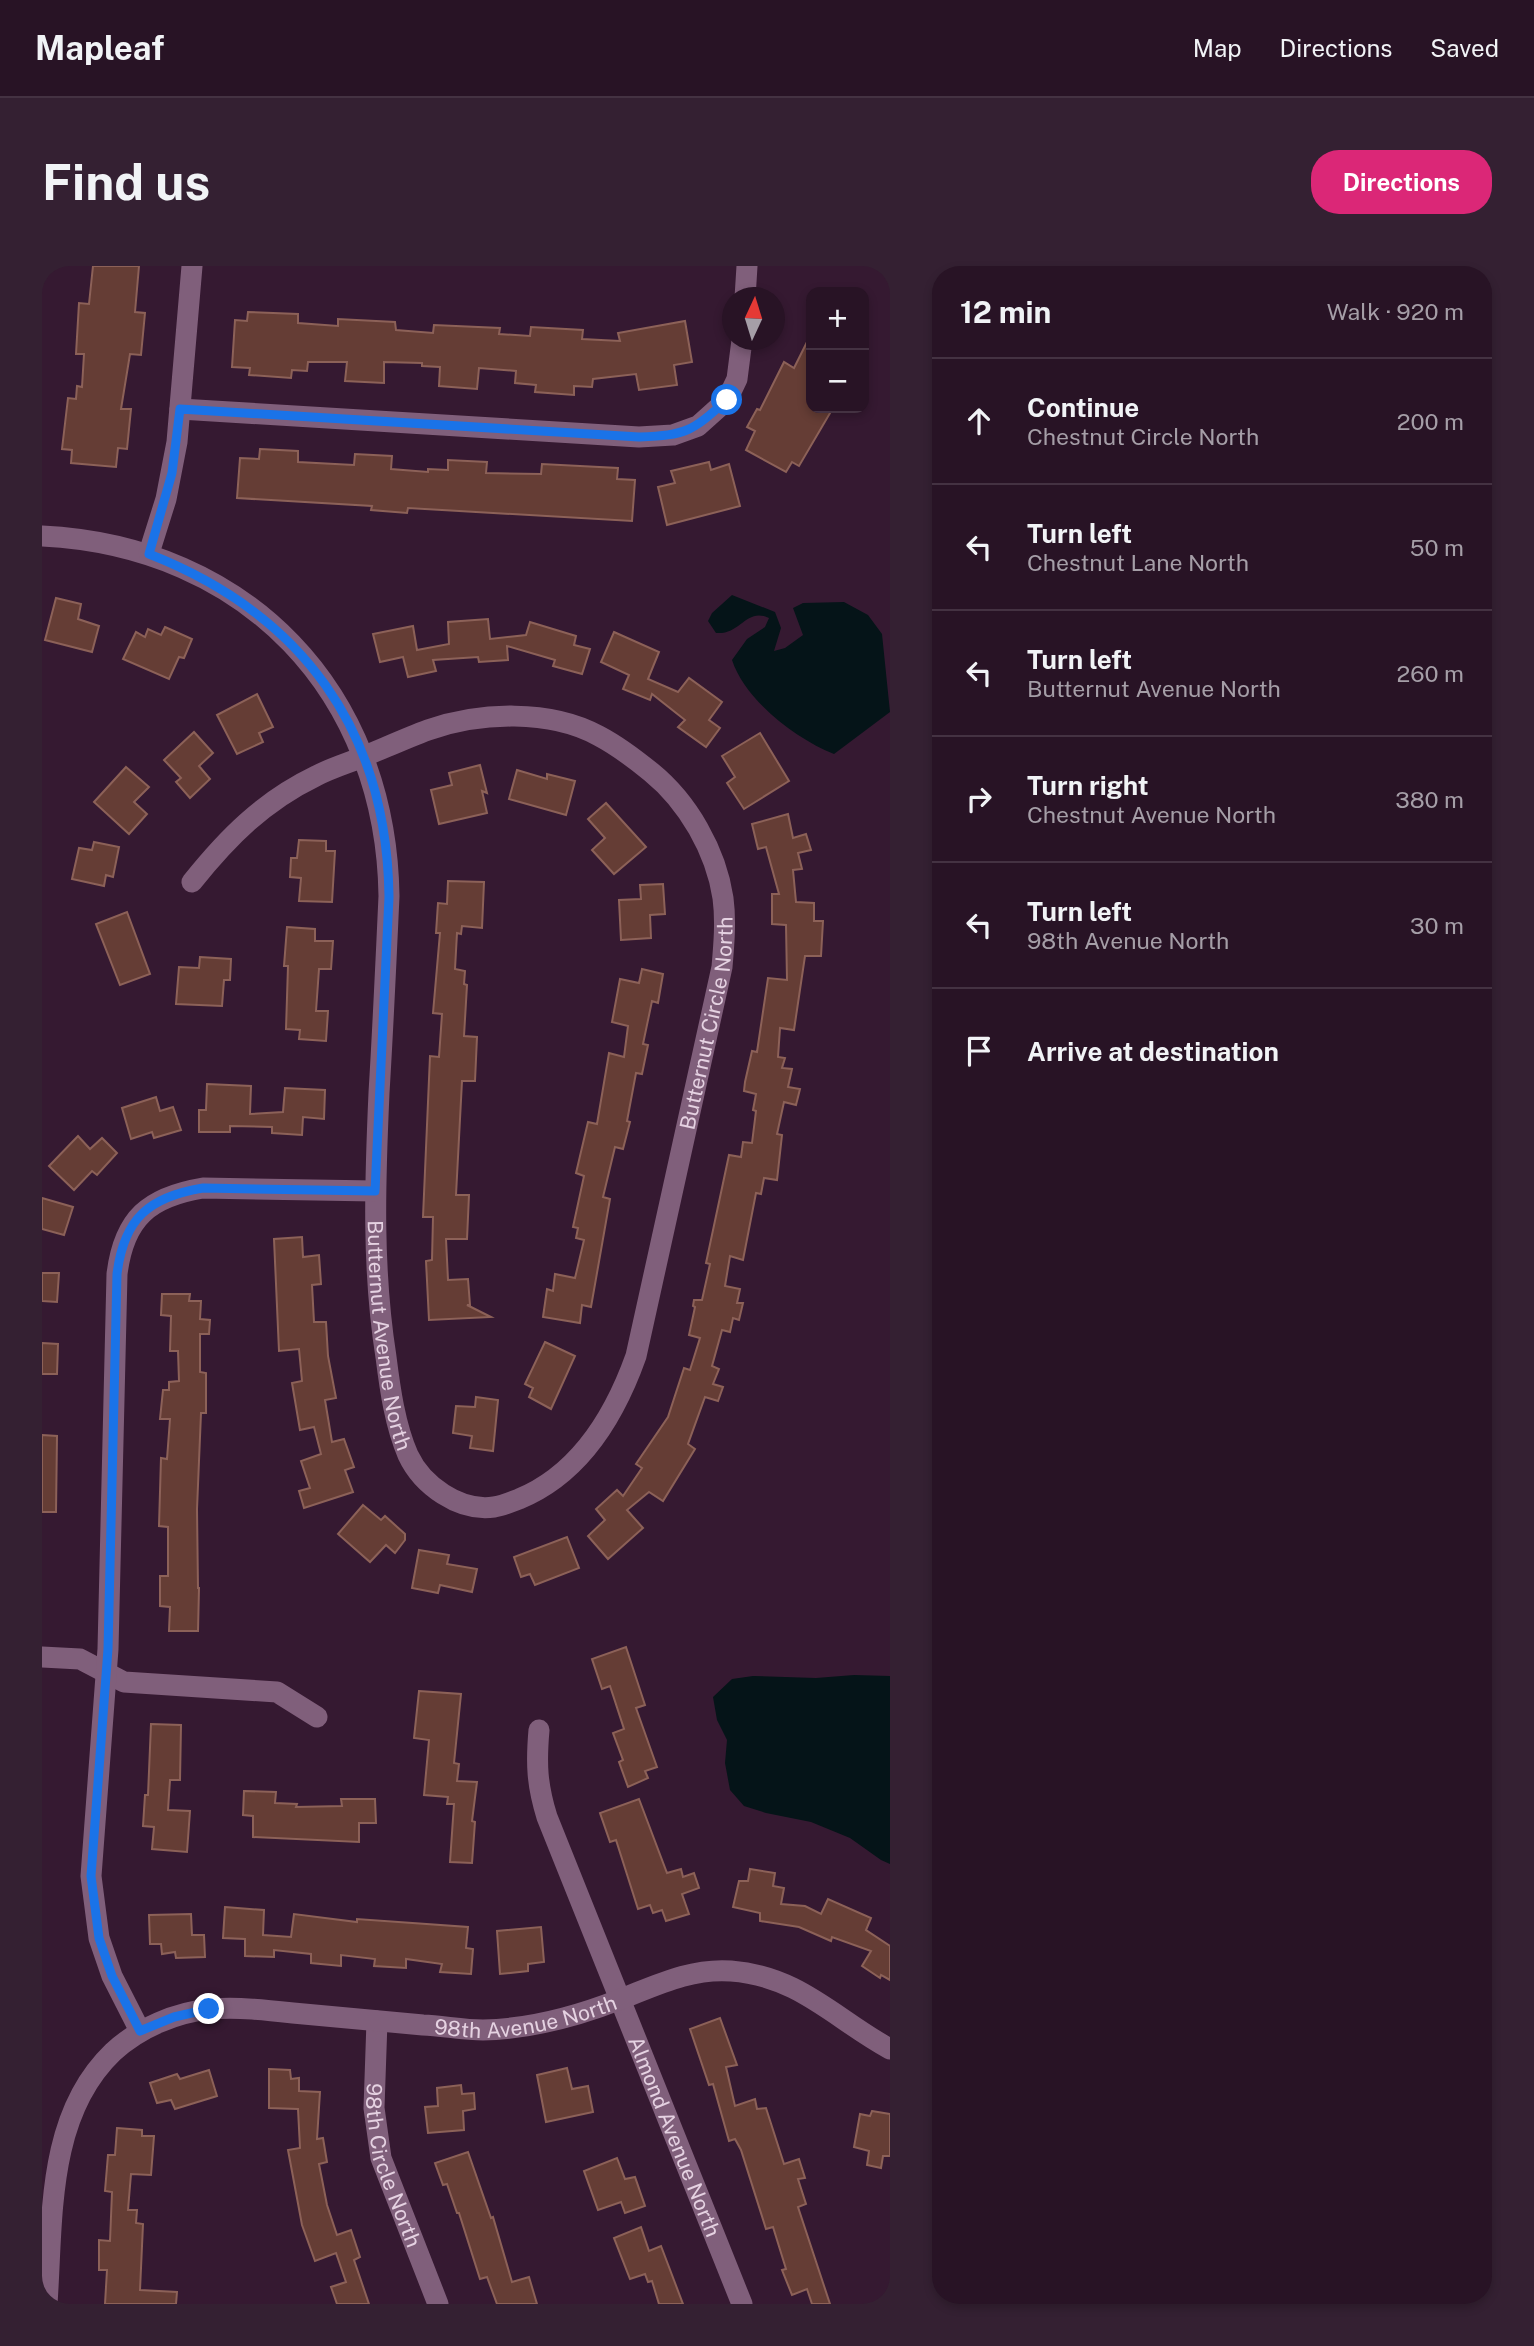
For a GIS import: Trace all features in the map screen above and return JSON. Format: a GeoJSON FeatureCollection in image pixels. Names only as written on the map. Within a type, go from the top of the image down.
{"type":"FeatureCollection","features":[{"type":"Feature","properties":{"kind":"street"},"geometry":{"type":"LineString","coordinates":[[149,554],[172,473],[192,266]]}},
{"type":"Feature","properties":{"kind":"street"},"geometry":{"type":"LineString","coordinates":[[746,287],[747,266]]}},
{"type":"Feature","properties":{"kind":"street"},"geometry":{"type":"LineString","coordinates":[[180,409],[639,437],[673,435],[698,426],[727,400],[737,379],[741,350]]}},
{"type":"Feature","properties":{"kind":"street","name":"Butternut Avenue North"},"geometry":{"type":"LineString","coordinates":[[42,536],[98,542],[149,554],[215,585],[242,602],[286,638],[304,657],[337,701],[354,733],[380,806],[388,859],[389,897],[374,1251],[382,1336],[394,1403],[408,1455],[435,1489],[456,1501],[472,1506],[493,1507],[508,1503]]}},
{"type":"Feature","properties":{"kind":"street","name":"Butternut Circle North"},"geometry":{"type":"LineString","coordinates":[[192,882],[236,830],[259,810],[317,775],[429,730],[468,719],[510,716],[552,720],[597,734],[631,756],[666,784],[692,819],[712,856],[723,897],[725,932],[722,967],[636,1356],[626,1384],[593,1442],[541,1488],[508,1503]]}},
{"type":"Feature","properties":{"kind":"street"},"geometry":{"type":"LineString","coordinates":[[47,2304],[57,2171],[62,2140],[91,2078],[113,2053],[140,2031],[112,1976],[99,1938],[91,1876],[106,1672],[117,1274],[120,1248],[134,1223],[152,1204],[177,1192],[203,1188],[375,1191]]}},
{"type":"Feature","properties":{"kind":"street"},"geometry":{"type":"LineString","coordinates":[[42,1657],[80,1660],[124,1682],[277,1692],[317,1717]]}},
{"type":"Feature","properties":{"kind":"street","name":"Almond Avenue North"},"geometry":{"type":"LineString","coordinates":[[539,1730],[536,1768],[539,1791],[742,2304]]}},
{"type":"Feature","properties":{"kind":"street","name":"98th Avenue North"},"geometry":{"type":"LineString","coordinates":[[140,2031],[174,2017],[209,2009],[249,2009],[483,2030],[556,2020],[675,1977],[731,1971],[755,1975],[799,1989],[890,2049]]}},
{"type":"Feature","properties":{"kind":"street","name":"98th Circle North"},"geometry":{"type":"LineString","coordinates":[[377,2021],[374,2108],[381,2158],[438,2304]]}},
{"type":"Feature","properties":{"kind":"shaded area"},"geometry":{"type":"Polygon","coordinates":[[[732,595],[775,612],[781,628],[774,651],[785,648],[803,635],[793,608],[803,603],[844,602],[868,615],[882,634],[890,712],[834,754],[788,728],[748,689],[732,660],[747,639],[765,627],[769,618],[755,616],[732,630],[716,633],[708,621],[712,613],[732,595]]]}},
{"type":"Feature","properties":{"kind":"shaded area"},"geometry":{"type":"Polygon","coordinates":[[[753,1676],[816,1678],[890,1676],[890,1864],[850,1838],[811,1822],[744,1806],[730,1790],[725,1763],[727,1740],[717,1720],[713,1697],[732,1679],[753,1676]]]}},
{"type":"Feature","properties":{"kind":"building"},"geometry":{"type":"Polygon","coordinates":[[[93,266],[139,266],[135,312],[145,313],[141,355],[130,354],[121,409],[131,409],[127,449],[118,448],[116,467],[71,463],[72,450],[62,449],[68,398],[76,399],[77,386],[82,387],[84,354],[76,354],[79,303],[89,304],[93,266]]]}},
{"type":"Feature","properties":{"kind":"building"},"geometry":{"type":"Polygon","coordinates":[[[248,312],[298,314],[298,323],[338,326],[338,319],[395,322],[396,330],[433,333],[434,325],[500,328],[499,334],[530,336],[531,327],[583,330],[582,339],[620,341],[618,333],[685,321],[692,362],[674,365],[677,385],[639,390],[636,374],[593,379],[592,387],[574,386],[574,395],[535,392],[536,385],[515,383],[516,371],[479,368],[477,389],[439,386],[440,367],[422,366],[422,363],[384,362],[384,383],[345,381],[347,362],[308,362],[307,371],[292,370],[291,378],[249,375],[250,368],[232,367],[235,320],[247,321],[248,312]]]}},
{"type":"Feature","properties":{"kind":"building"},"geometry":{"type":"Polygon","coordinates":[[[806,344],[806,413],[830,413],[799,466],[792,462],[786,472],[746,450],[755,431],[747,427],[757,409],[760,410],[784,362],[794,368],[806,344]]]}},
{"type":"Feature","properties":{"kind":"building"},"geometry":{"type":"Polygon","coordinates":[[[260,449],[298,451],[298,462],[335,464],[354,465],[355,454],[392,456],[391,469],[428,472],[428,469],[448,470],[448,460],[487,462],[486,473],[541,474],[542,464],[618,468],[617,479],[635,480],[632,521],[408,508],[407,513],[371,510],[372,506],[237,498],[240,458],[259,459],[260,449]]]}},
{"type":"Feature","properties":{"kind":"building"},"geometry":{"type":"Polygon","coordinates":[[[709,462],[711,470],[729,464],[740,506],[667,525],[658,487],[675,483],[671,471],[709,462]]]}},
{"type":"Feature","properties":{"kind":"building"},"geometry":{"type":"Polygon","coordinates":[[[56,598],[81,604],[78,619],[99,626],[92,652],[45,640],[56,598]]]}},
{"type":"Feature","properties":{"kind":"building"},"geometry":{"type":"Polygon","coordinates":[[[488,619],[490,639],[526,635],[530,622],[576,636],[574,645],[590,649],[582,674],[553,666],[555,660],[507,646],[508,660],[479,662],[478,657],[433,660],[436,671],[408,677],[403,657],[380,662],[373,634],[413,626],[417,650],[449,644],[448,622],[488,619]]]}},
{"type":"Feature","properties":{"kind":"building"},"geometry":{"type":"Polygon","coordinates":[[[165,627],[192,639],[184,658],[179,657],[169,679],[123,659],[136,632],[145,637],[148,629],[161,635],[165,627]]]}},
{"type":"Feature","properties":{"kind":"building"},"geometry":{"type":"Polygon","coordinates":[[[614,632],[659,652],[648,679],[678,692],[689,678],[722,702],[709,720],[720,728],[706,747],[678,727],[685,720],[652,694],[650,700],[623,689],[629,675],[601,662],[614,632]]]}},
{"type":"Feature","properties":{"kind":"building"},"geometry":{"type":"Polygon","coordinates":[[[257,694],[273,727],[259,733],[263,742],[237,754],[217,715],[257,694]]]}},
{"type":"Feature","properties":{"kind":"building"},"geometry":{"type":"Polygon","coordinates":[[[194,732],[213,753],[199,766],[210,779],[190,798],[176,782],[181,778],[164,760],[194,732]]]}},
{"type":"Feature","properties":{"kind":"building"},"geometry":{"type":"Polygon","coordinates":[[[760,733],[789,781],[744,809],[727,783],[735,777],[722,756],[760,733]]]}},
{"type":"Feature","properties":{"kind":"building"},"geometry":{"type":"Polygon","coordinates":[[[480,765],[487,793],[482,791],[487,813],[439,824],[431,790],[452,785],[449,773],[480,765]]]}},
{"type":"Feature","properties":{"kind":"building"},"geometry":{"type":"Polygon","coordinates":[[[126,767],[149,787],[134,802],[147,814],[129,834],[94,802],[126,767]]]}},
{"type":"Feature","properties":{"kind":"building"},"geometry":{"type":"Polygon","coordinates":[[[517,770],[547,779],[547,774],[575,781],[566,815],[509,799],[517,770]]]}},
{"type":"Feature","properties":{"kind":"building"},"geometry":{"type":"Polygon","coordinates":[[[606,803],[646,847],[614,874],[592,850],[605,838],[588,819],[606,803]]]}},
{"type":"Feature","properties":{"kind":"building"},"geometry":{"type":"Polygon","coordinates":[[[788,814],[793,838],[806,834],[811,850],[798,853],[802,869],[793,870],[796,902],[814,903],[814,921],[823,921],[821,956],[805,956],[794,1030],[780,1028],[778,1057],[785,1058],[782,1068],[792,1069],[788,1087],[800,1089],[796,1105],[784,1102],[777,1134],[782,1135],[777,1180],[764,1178],[761,1194],[756,1193],[743,1260],[730,1256],[725,1286],[740,1289],[737,1303],[743,1303],[739,1320],[733,1318],[730,1332],[722,1330],[712,1366],[719,1369],[713,1384],[723,1387],[718,1401],[705,1397],[688,1444],[695,1449],[663,1501],[649,1492],[627,1510],[643,1528],[608,1559],[588,1536],[605,1520],[596,1509],[617,1490],[623,1496],[642,1468],[636,1464],[668,1417],[684,1368],[690,1370],[700,1338],[689,1335],[694,1300],[702,1300],[710,1264],[706,1263],[729,1155],[741,1157],[743,1142],[752,1143],[756,1094],[744,1091],[745,1082],[752,1051],[757,1052],[768,978],[787,980],[786,925],[772,924],[772,894],[779,894],[766,847],[758,849],[752,824],[788,814]]]}},
{"type":"Feature","properties":{"kind":"building"},"geometry":{"type":"Polygon","coordinates":[[[299,840],[326,841],[326,851],[335,851],[332,902],[299,901],[301,878],[290,877],[291,858],[297,858],[299,840]]]}},
{"type":"Feature","properties":{"kind":"building"},"geometry":{"type":"Polygon","coordinates":[[[94,842],[119,847],[113,877],[106,875],[104,886],[72,879],[79,848],[92,850],[94,842]]]}},
{"type":"Feature","properties":{"kind":"building"},"geometry":{"type":"Polygon","coordinates":[[[448,881],[484,882],[482,928],[462,926],[461,934],[457,933],[455,969],[465,971],[464,984],[467,985],[464,1036],[477,1037],[475,1081],[462,1081],[456,1195],[469,1195],[467,1239],[446,1239],[448,1280],[468,1279],[470,1305],[467,1305],[491,1317],[429,1320],[426,1261],[432,1260],[433,1217],[423,1217],[430,1056],[439,1057],[442,1014],[433,1013],[440,933],[436,933],[438,903],[447,904],[448,881]]]}},
{"type":"Feature","properties":{"kind":"building"},"geometry":{"type":"Polygon","coordinates":[[[663,884],[665,914],[650,915],[651,938],[621,940],[619,900],[641,899],[640,885],[663,884]]]}},
{"type":"Feature","properties":{"kind":"building"},"geometry":{"type":"Polygon","coordinates":[[[127,912],[150,974],[120,985],[96,924],[127,912]]]}},
{"type":"Feature","properties":{"kind":"building"},"geometry":{"type":"Polygon","coordinates":[[[287,927],[315,929],[315,941],[333,941],[331,969],[319,969],[316,1011],[328,1011],[326,1041],[299,1039],[300,1030],[286,1029],[288,966],[284,966],[287,927]]]}},
{"type":"Feature","properties":{"kind":"building"},"geometry":{"type":"Polygon","coordinates":[[[200,957],[231,959],[230,980],[224,980],[222,1006],[176,1004],[179,967],[199,968],[200,957]]]}},
{"type":"Feature","properties":{"kind":"building"},"geometry":{"type":"Polygon","coordinates":[[[642,969],[663,974],[658,1003],[652,1001],[643,1044],[648,1045],[642,1074],[636,1073],[627,1121],[630,1122],[623,1149],[615,1147],[603,1197],[610,1199],[591,1307],[582,1305],[580,1323],[543,1317],[547,1289],[553,1291],[555,1274],[575,1278],[584,1240],[576,1238],[578,1228],[573,1227],[584,1176],[576,1173],[588,1122],[597,1124],[609,1053],[624,1057],[628,1026],[612,1022],[620,979],[639,983],[642,969]]]}},
{"type":"Feature","properties":{"kind":"building"},"geometry":{"type":"Polygon","coordinates":[[[207,1084],[251,1086],[250,1114],[283,1112],[285,1088],[325,1090],[324,1119],[303,1117],[302,1135],[272,1133],[272,1127],[230,1126],[230,1132],[199,1132],[199,1110],[206,1110],[207,1084]]]}},
{"type":"Feature","properties":{"kind":"building"},"geometry":{"type":"Polygon","coordinates":[[[156,1097],[160,1111],[173,1107],[181,1130],[154,1138],[152,1132],[131,1139],[122,1108],[156,1097]]]}},
{"type":"Feature","properties":{"kind":"building"},"geometry":{"type":"Polygon","coordinates":[[[78,1136],[90,1149],[102,1138],[117,1153],[97,1175],[92,1171],[74,1190],[49,1166],[78,1136]]]}},
{"type":"Feature","properties":{"kind":"building"},"geometry":{"type":"Polygon","coordinates":[[[42,1198],[73,1207],[64,1235],[42,1229],[42,1198]]]}},
{"type":"Feature","properties":{"kind":"building"},"geometry":{"type":"Polygon","coordinates":[[[302,1237],[303,1257],[319,1255],[321,1284],[312,1285],[314,1322],[326,1322],[328,1356],[336,1398],[325,1400],[332,1442],[344,1439],[354,1467],[345,1470],[353,1492],[304,1508],[299,1491],[310,1488],[301,1461],[321,1454],[314,1427],[300,1430],[292,1383],[302,1381],[299,1349],[279,1351],[274,1239],[302,1237]]]}},
{"type":"Feature","properties":{"kind":"building"},"geometry":{"type":"Polygon","coordinates":[[[42,1273],[59,1273],[57,1302],[42,1301],[42,1273]]]}},
{"type":"Feature","properties":{"kind":"building"},"geometry":{"type":"Polygon","coordinates":[[[162,1294],[190,1294],[189,1301],[201,1301],[200,1319],[210,1320],[209,1334],[200,1334],[200,1372],[206,1373],[206,1413],[201,1413],[197,1509],[198,1631],[169,1631],[170,1607],[160,1606],[160,1576],[168,1576],[168,1527],[159,1526],[161,1458],[167,1459],[170,1419],[160,1419],[163,1390],[169,1390],[169,1382],[179,1381],[178,1351],[170,1351],[171,1316],[161,1315],[162,1294]]]}},
{"type":"Feature","properties":{"kind":"building"},"geometry":{"type":"Polygon","coordinates":[[[545,1342],[575,1356],[551,1409],[529,1397],[533,1388],[525,1384],[545,1342]]]}},
{"type":"Feature","properties":{"kind":"building"},"geometry":{"type":"Polygon","coordinates":[[[42,1343],[58,1344],[57,1374],[42,1374],[42,1343]]]}},
{"type":"Feature","properties":{"kind":"building"},"geometry":{"type":"Polygon","coordinates":[[[476,1397],[498,1400],[493,1451],[470,1448],[472,1436],[453,1433],[456,1406],[475,1407],[476,1397]]]}},
{"type":"Feature","properties":{"kind":"building"},"geometry":{"type":"Polygon","coordinates":[[[42,1435],[57,1436],[56,1512],[42,1512],[42,1435]]]}},
{"type":"Feature","properties":{"kind":"building"},"geometry":{"type":"Polygon","coordinates":[[[363,1505],[381,1520],[385,1516],[405,1534],[405,1540],[395,1553],[386,1545],[370,1562],[338,1534],[363,1505]]]}},
{"type":"Feature","properties":{"kind":"building"},"geometry":{"type":"Polygon","coordinates":[[[567,1537],[579,1568],[535,1585],[530,1574],[521,1577],[514,1557],[567,1537]]]}},
{"type":"Feature","properties":{"kind":"building"},"geometry":{"type":"Polygon","coordinates":[[[419,1550],[449,1555],[447,1564],[477,1569],[472,1592],[440,1585],[438,1593],[412,1588],[419,1550]]]}},
{"type":"Feature","properties":{"kind":"building"},"geometry":{"type":"Polygon","coordinates":[[[626,1647],[645,1705],[636,1708],[657,1767],[645,1771],[648,1778],[628,1787],[619,1762],[623,1760],[613,1733],[624,1729],[610,1686],[602,1689],[592,1659],[626,1647]]]}},
{"type":"Feature","properties":{"kind":"building"},"geometry":{"type":"Polygon","coordinates":[[[419,1691],[461,1694],[454,1763],[459,1764],[457,1781],[477,1782],[472,1821],[475,1822],[472,1863],[450,1862],[454,1804],[447,1804],[448,1797],[424,1795],[429,1740],[414,1738],[419,1691]]]}},
{"type":"Feature","properties":{"kind":"building"},"geometry":{"type":"Polygon","coordinates":[[[151,1724],[181,1725],[180,1780],[170,1780],[168,1810],[190,1811],[187,1852],[152,1849],[154,1827],[143,1826],[145,1795],[148,1795],[151,1724]]]}},
{"type":"Feature","properties":{"kind":"building"},"geometry":{"type":"Polygon","coordinates":[[[244,1791],[276,1792],[275,1803],[297,1804],[296,1807],[342,1806],[341,1799],[375,1799],[376,1823],[359,1823],[359,1842],[253,1837],[253,1816],[243,1815],[244,1791]]]}},
{"type":"Feature","properties":{"kind":"building"},"geometry":{"type":"Polygon","coordinates":[[[639,1799],[667,1873],[681,1869],[683,1877],[694,1873],[699,1888],[682,1894],[689,1914],[666,1921],[662,1910],[653,1913],[650,1905],[638,1909],[616,1840],[610,1842],[600,1813],[639,1799]]]}},
{"type":"Feature","properties":{"kind":"building"},"geometry":{"type":"Polygon","coordinates":[[[750,1869],[775,1873],[773,1886],[784,1888],[781,1904],[805,1906],[821,1914],[828,1899],[871,1918],[866,1930],[890,1946],[890,1980],[881,1975],[880,1978],[862,1966],[871,1951],[832,1937],[831,1941],[799,1927],[760,1921],[760,1913],[733,1907],[739,1881],[748,1881],[750,1869]]]}},
{"type":"Feature","properties":{"kind":"building"},"geometry":{"type":"Polygon","coordinates":[[[225,1907],[264,1910],[263,1935],[291,1937],[294,1914],[357,1922],[357,1919],[468,1927],[466,1948],[473,1949],[471,1974],[440,1972],[442,1964],[406,1959],[406,1968],[374,1966],[375,1959],[341,1955],[341,1966],[311,1963],[311,1954],[274,1950],[274,1957],[245,1956],[245,1939],[223,1938],[225,1907]]]}},
{"type":"Feature","properties":{"kind":"building"},"geometry":{"type":"Polygon","coordinates":[[[191,1914],[192,1935],[204,1935],[205,1957],[176,1958],[175,1952],[162,1954],[161,1944],[150,1944],[149,1915],[191,1914]]]}},
{"type":"Feature","properties":{"kind":"building"},"geometry":{"type":"Polygon","coordinates":[[[541,1927],[544,1962],[528,1964],[528,1971],[500,1974],[497,1931],[541,1927]]]}},
{"type":"Feature","properties":{"kind":"building"},"geometry":{"type":"Polygon","coordinates":[[[720,2018],[737,2065],[726,2067],[735,2106],[755,2099],[757,2109],[766,2108],[784,2164],[799,2159],[805,2178],[798,2179],[806,2204],[798,2207],[830,2304],[812,2304],[807,2289],[792,2295],[782,2270],[786,2269],[773,2227],[766,2229],[741,2150],[735,2139],[729,2141],[713,2084],[709,2085],[690,2029],[720,2018]]]}},
{"type":"Feature","properties":{"kind":"building"},"geometry":{"type":"Polygon","coordinates":[[[567,2068],[572,2089],[588,2086],[593,2112],[546,2122],[537,2075],[567,2068]]]}},
{"type":"Feature","properties":{"kind":"building"},"geometry":{"type":"Polygon","coordinates":[[[269,2069],[290,2070],[291,2079],[299,2078],[299,2091],[320,2092],[317,2139],[323,2138],[327,2162],[319,2164],[327,2205],[337,2235],[351,2230],[360,2257],[354,2260],[369,2304],[337,2304],[331,2287],[346,2282],[336,2253],[315,2261],[302,2225],[288,2150],[300,2148],[298,2109],[269,2108],[269,2069]]]}},
{"type":"Feature","properties":{"kind":"building"},"geometry":{"type":"Polygon","coordinates":[[[209,2070],[217,2096],[175,2109],[171,2100],[157,2103],[150,2083],[177,2074],[180,2079],[209,2070]]]}},
{"type":"Feature","properties":{"kind":"building"},"geometry":{"type":"Polygon","coordinates":[[[461,2085],[462,2094],[474,2093],[475,2109],[463,2111],[464,2130],[428,2133],[425,2107],[438,2106],[437,2088],[461,2085]]]}},
{"type":"Feature","properties":{"kind":"building"},"geometry":{"type":"Polygon","coordinates":[[[872,2111],[890,2114],[890,2156],[883,2156],[881,2168],[867,2165],[869,2151],[854,2147],[860,2114],[870,2116],[872,2111]]]}},
{"type":"Feature","properties":{"kind":"building"},"geometry":{"type":"Polygon","coordinates":[[[117,2128],[142,2130],[142,2136],[154,2136],[151,2175],[131,2174],[128,2210],[137,2210],[136,2223],[143,2224],[140,2290],[177,2292],[176,2304],[105,2304],[107,2270],[99,2270],[99,2240],[110,2241],[112,2192],[105,2191],[108,2155],[115,2155],[117,2128]]]}},
{"type":"Feature","properties":{"kind":"building"},"geometry":{"type":"Polygon","coordinates":[[[468,2152],[491,2218],[493,2217],[512,2282],[529,2277],[537,2304],[497,2304],[487,2277],[480,2279],[459,2213],[447,2184],[443,2185],[435,2163],[468,2152]]]}},
{"type":"Feature","properties":{"kind":"building"},"geometry":{"type":"Polygon","coordinates":[[[617,2158],[625,2179],[635,2177],[645,2206],[625,2213],[621,2202],[598,2210],[584,2171],[617,2158]]]}},
{"type":"Feature","properties":{"kind":"building"},"geometry":{"type":"Polygon","coordinates":[[[641,2227],[649,2251],[661,2246],[683,2304],[659,2304],[652,2281],[648,2282],[645,2274],[630,2279],[614,2238],[641,2227]]]}},
{"type":"Feature","properties":{"kind":"route"},"geometry":{"type":"LineString","coordinates":[[209,2009],[174,2017],[140,2031],[112,1976],[99,1938],[93,1898],[92,1848],[108,1649],[117,1274],[120,1248],[134,1223],[152,1204],[177,1192],[203,1188],[375,1191],[389,897],[388,859],[380,806],[354,733],[322,679],[286,638],[242,602],[215,585],[149,554],[172,473],[180,409],[639,437],[673,435],[698,426],[727,400]]}}]}
